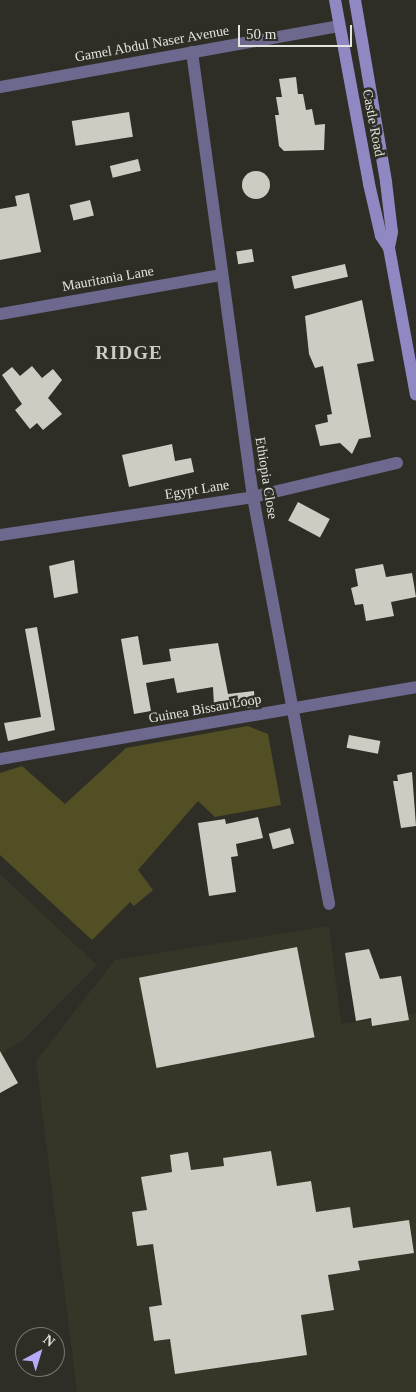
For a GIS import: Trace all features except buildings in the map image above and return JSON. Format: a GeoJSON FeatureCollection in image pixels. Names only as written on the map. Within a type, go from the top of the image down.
{"type":"FeatureCollection","features":[{"type":"Feature","properties":{"kind":"main road","name":"Castle Road"},"geometry":{"type":"LineString","coordinates":[[335,0],[369,184],[381,236],[389,248]]}},
{"type":"Feature","properties":{"kind":"main road","name":"Castle Road"},"geometry":{"type":"LineString","coordinates":[[355,0],[386,182],[392,232],[389,248],[416,395]]}},
{"type":"Feature","properties":{"kind":"street","name":"Gamel Abdul Naser Avenue"},"geometry":{"type":"LineString","coordinates":[[0,87],[339,26]]}},
{"type":"Feature","properties":{"kind":"street","name":"Ethiopia Close"},"geometry":{"type":"LineString","coordinates":[[192,52],[253,497],[291,709],[329,904]]}},
{"type":"Feature","properties":{"kind":"street","name":"Mauritania Lane"},"geometry":{"type":"LineString","coordinates":[[0,314],[222,275]]}},
{"type":"Feature","properties":{"kind":"street","name":"Egypt Lane"},"geometry":{"type":"LineString","coordinates":[[0,536],[253,497],[397,463]]}},
{"type":"Feature","properties":{"kind":"street","name":"Guinea Bissau Loop"},"geometry":{"type":"LineString","coordinates":[[0,759],[416,687]]}},
{"type":"Feature","properties":{"kind":"shaded area"},"geometry":{"type":"Polygon","coordinates":[[[248,726],[268,734],[281,805],[215,817],[198,801],[138,870],[153,890],[134,906],[130,902],[92,940],[0,855],[0,773],[22,766],[65,804],[126,748],[248,726]]]}},
{"type":"Feature","properties":{"kind":"shaded area"},"geometry":{"type":"Polygon","coordinates":[[[0,874],[97,965],[23,1040],[0,1055],[0,874]]]}},
{"type":"Feature","properties":{"kind":"shaded area"},"geometry":{"type":"Polygon","coordinates":[[[329,926],[341,1024],[416,1013],[416,1392],[77,1392],[36,1061],[115,960],[329,926]]]}},
{"type":"Feature","properties":{"kind":"district","name":"RIDGE"},"geometry":{"type":"Point","coordinates":[129,353]}}]}
